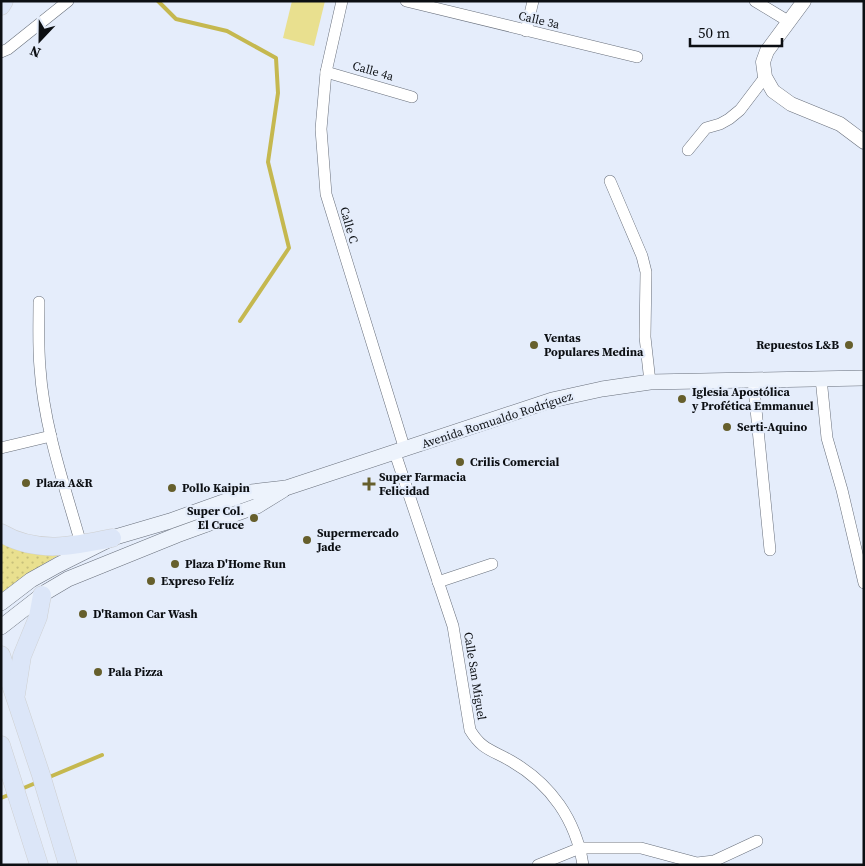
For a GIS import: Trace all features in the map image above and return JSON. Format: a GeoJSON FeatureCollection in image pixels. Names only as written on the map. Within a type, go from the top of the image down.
{"type":"FeatureCollection","features":[{"type":"Feature","properties":{"kind":"main road"},"geometry":{"type":"LineString","coordinates":[[1,6],[4,1]]}},
{"type":"Feature","properties":{"kind":"main road","name":"Avenida Romualdo Rodríguez"},"geometry":{"type":"LineString","coordinates":[[1,603],[31,580],[112,538],[170,521],[252,492],[286,488],[567,396],[616,386],[650,382],[864,378]]}},
{"type":"Feature","properties":{"kind":"main road","name":"Avenida Romualdo Rodríguez"},"geometry":{"type":"LineString","coordinates":[[1,627],[42,595],[68,579],[177,535],[257,506],[286,488]]}},
{"type":"Feature","properties":{"kind":"main road"},"geometry":{"type":"LineString","coordinates":[[1,533],[12,539],[40,547],[53,548],[112,538]]}},
{"type":"Feature","properties":{"kind":"main road"},"geometry":{"type":"LineString","coordinates":[[16,699],[22,656],[38,617],[42,595]]}},
{"type":"Feature","properties":{"kind":"main road"},"geometry":{"type":"LineString","coordinates":[[1,654],[41,775],[68,865]]}},
{"type":"Feature","properties":{"kind":"main road"},"geometry":{"type":"LineString","coordinates":[[1,745],[39,865]]}},
{"type":"Feature","properties":{"kind":"street","name":"Calle C"},"geometry":{"type":"LineString","coordinates":[[342,1],[326,72],[321,129],[326,194],[400,451]]}},
{"type":"Feature","properties":{"kind":"street","name":"Calle 3a"},"geometry":{"type":"LineString","coordinates":[[406,1],[436,5],[526,31],[637,57]]}},
{"type":"Feature","properties":{"kind":"street"},"geometry":{"type":"LineString","coordinates":[[526,31],[533,1]]}},
{"type":"Feature","properties":{"kind":"street"},"geometry":{"type":"LineString","coordinates":[[755,1],[788,21]]}},
{"type":"Feature","properties":{"kind":"street"},"geometry":{"type":"LineString","coordinates":[[804,1],[767,51],[763,62],[765,77],[773,91],[791,104],[840,124],[864,142]]}},
{"type":"Feature","properties":{"kind":"street"},"geometry":{"type":"LineString","coordinates":[[1,52],[8,49],[66,2]]}},
{"type":"Feature","properties":{"kind":"street","name":"Calle 4a"},"geometry":{"type":"LineString","coordinates":[[326,72],[412,97]]}},
{"type":"Feature","properties":{"kind":"street"},"geometry":{"type":"LineString","coordinates":[[688,150],[706,128],[720,124],[740,110],[765,77]]}},
{"type":"Feature","properties":{"kind":"street"},"geometry":{"type":"LineString","coordinates":[[610,182],[642,256],[646,272],[645,337],[650,382]]}},
{"type":"Feature","properties":{"kind":"street"},"geometry":{"type":"LineString","coordinates":[[39,302],[40,368],[51,436],[81,544]]}},
{"type":"Feature","properties":{"kind":"street"},"geometry":{"type":"LineString","coordinates":[[821,378],[827,438],[842,490],[864,583]]}},
{"type":"Feature","properties":{"kind":"street"},"geometry":{"type":"LineString","coordinates":[[753,379],[770,550]]}},
{"type":"Feature","properties":{"kind":"street"},"geometry":{"type":"LineString","coordinates":[[1,448],[51,436]]}},
{"type":"Feature","properties":{"kind":"street","name":"Calle San Miguel"},"geometry":{"type":"LineString","coordinates":[[400,451],[438,582],[453,626],[470,730],[478,742],[513,762],[544,786],[559,804],[571,823],[580,848],[583,865]]}},
{"type":"Feature","properties":{"kind":"street"},"geometry":{"type":"LineString","coordinates":[[438,582],[492,564]]}},
{"type":"Feature","properties":{"kind":"street"},"geometry":{"type":"LineString","coordinates":[[538,865],[580,848],[641,848],[697,863],[714,861],[757,841]]}},
{"type":"Feature","properties":{"kind":"shaded area"},"geometry":{"type":"Polygon","coordinates":[[[292,1],[325,1],[314,46],[283,38],[292,1]]]}},
{"type":"Feature","properties":{"kind":"shaded area"},"geometry":{"type":"Polygon","coordinates":[[[1,538],[64,552],[27,574],[1,593],[1,538]]]}},
{"type":"Feature","properties":{"kind":"waterway"},"geometry":{"type":"LineString","coordinates":[[158,1],[176,19],[227,31],[276,58],[278,93],[268,162],[289,248],[240,321]]}},
{"type":"Feature","properties":{"kind":"waterway"},"geometry":{"type":"LineString","coordinates":[[47,778],[102,755]]}},
{"type":"Feature","properties":{"kind":"waterway"},"geometry":{"type":"LineString","coordinates":[[19,790],[38,782]]}},
{"type":"Feature","properties":{"kind":"waterway"},"geometry":{"type":"LineString","coordinates":[[1,798],[11,794]]}},
{"type":"Feature","properties":{"kind":"place","name":"Ventas Populares Medina"},"geometry":{"type":"Point","coordinates":[534,345]}},
{"type":"Feature","properties":{"kind":"place","name":"Repuestos L&B"},"geometry":{"type":"Point","coordinates":[849,345]}},
{"type":"Feature","properties":{"kind":"place","name":"Iglesia Apostólica y Profética Emmanuel"},"geometry":{"type":"Point","coordinates":[682,399]}},
{"type":"Feature","properties":{"kind":"place","name":"Serti-Aquino"},"geometry":{"type":"Point","coordinates":[727,427]}},
{"type":"Feature","properties":{"kind":"place","name":"Crilis Comercial"},"geometry":{"type":"Point","coordinates":[460,462]}},
{"type":"Feature","properties":{"kind":"place","name":"Plaza A&R"},"geometry":{"type":"Point","coordinates":[26,483]}},
{"type":"Feature","properties":{"kind":"place","name":"Super Farmacia Felicidad"},"geometry":{"type":"Point","coordinates":[369,484]}},
{"type":"Feature","properties":{"kind":"place","name":"Pollo Kaipin"},"geometry":{"type":"Point","coordinates":[172,488]}},
{"type":"Feature","properties":{"kind":"place","name":"Super Col. El Cruce"},"geometry":{"type":"Point","coordinates":[254,518]}},
{"type":"Feature","properties":{"kind":"place","name":"Supermercado Jade"},"geometry":{"type":"Point","coordinates":[307,540]}},
{"type":"Feature","properties":{"kind":"place","name":"Plaza D'Home Run"},"geometry":{"type":"Point","coordinates":[175,564]}},
{"type":"Feature","properties":{"kind":"place","name":"Expreso Felíz"},"geometry":{"type":"Point","coordinates":[151,581]}},
{"type":"Feature","properties":{"kind":"place","name":"D'Ramon Car Wash"},"geometry":{"type":"Point","coordinates":[83,614]}},
{"type":"Feature","properties":{"kind":"place","name":"Pala Pizza"},"geometry":{"type":"Point","coordinates":[98,672]}}]}
